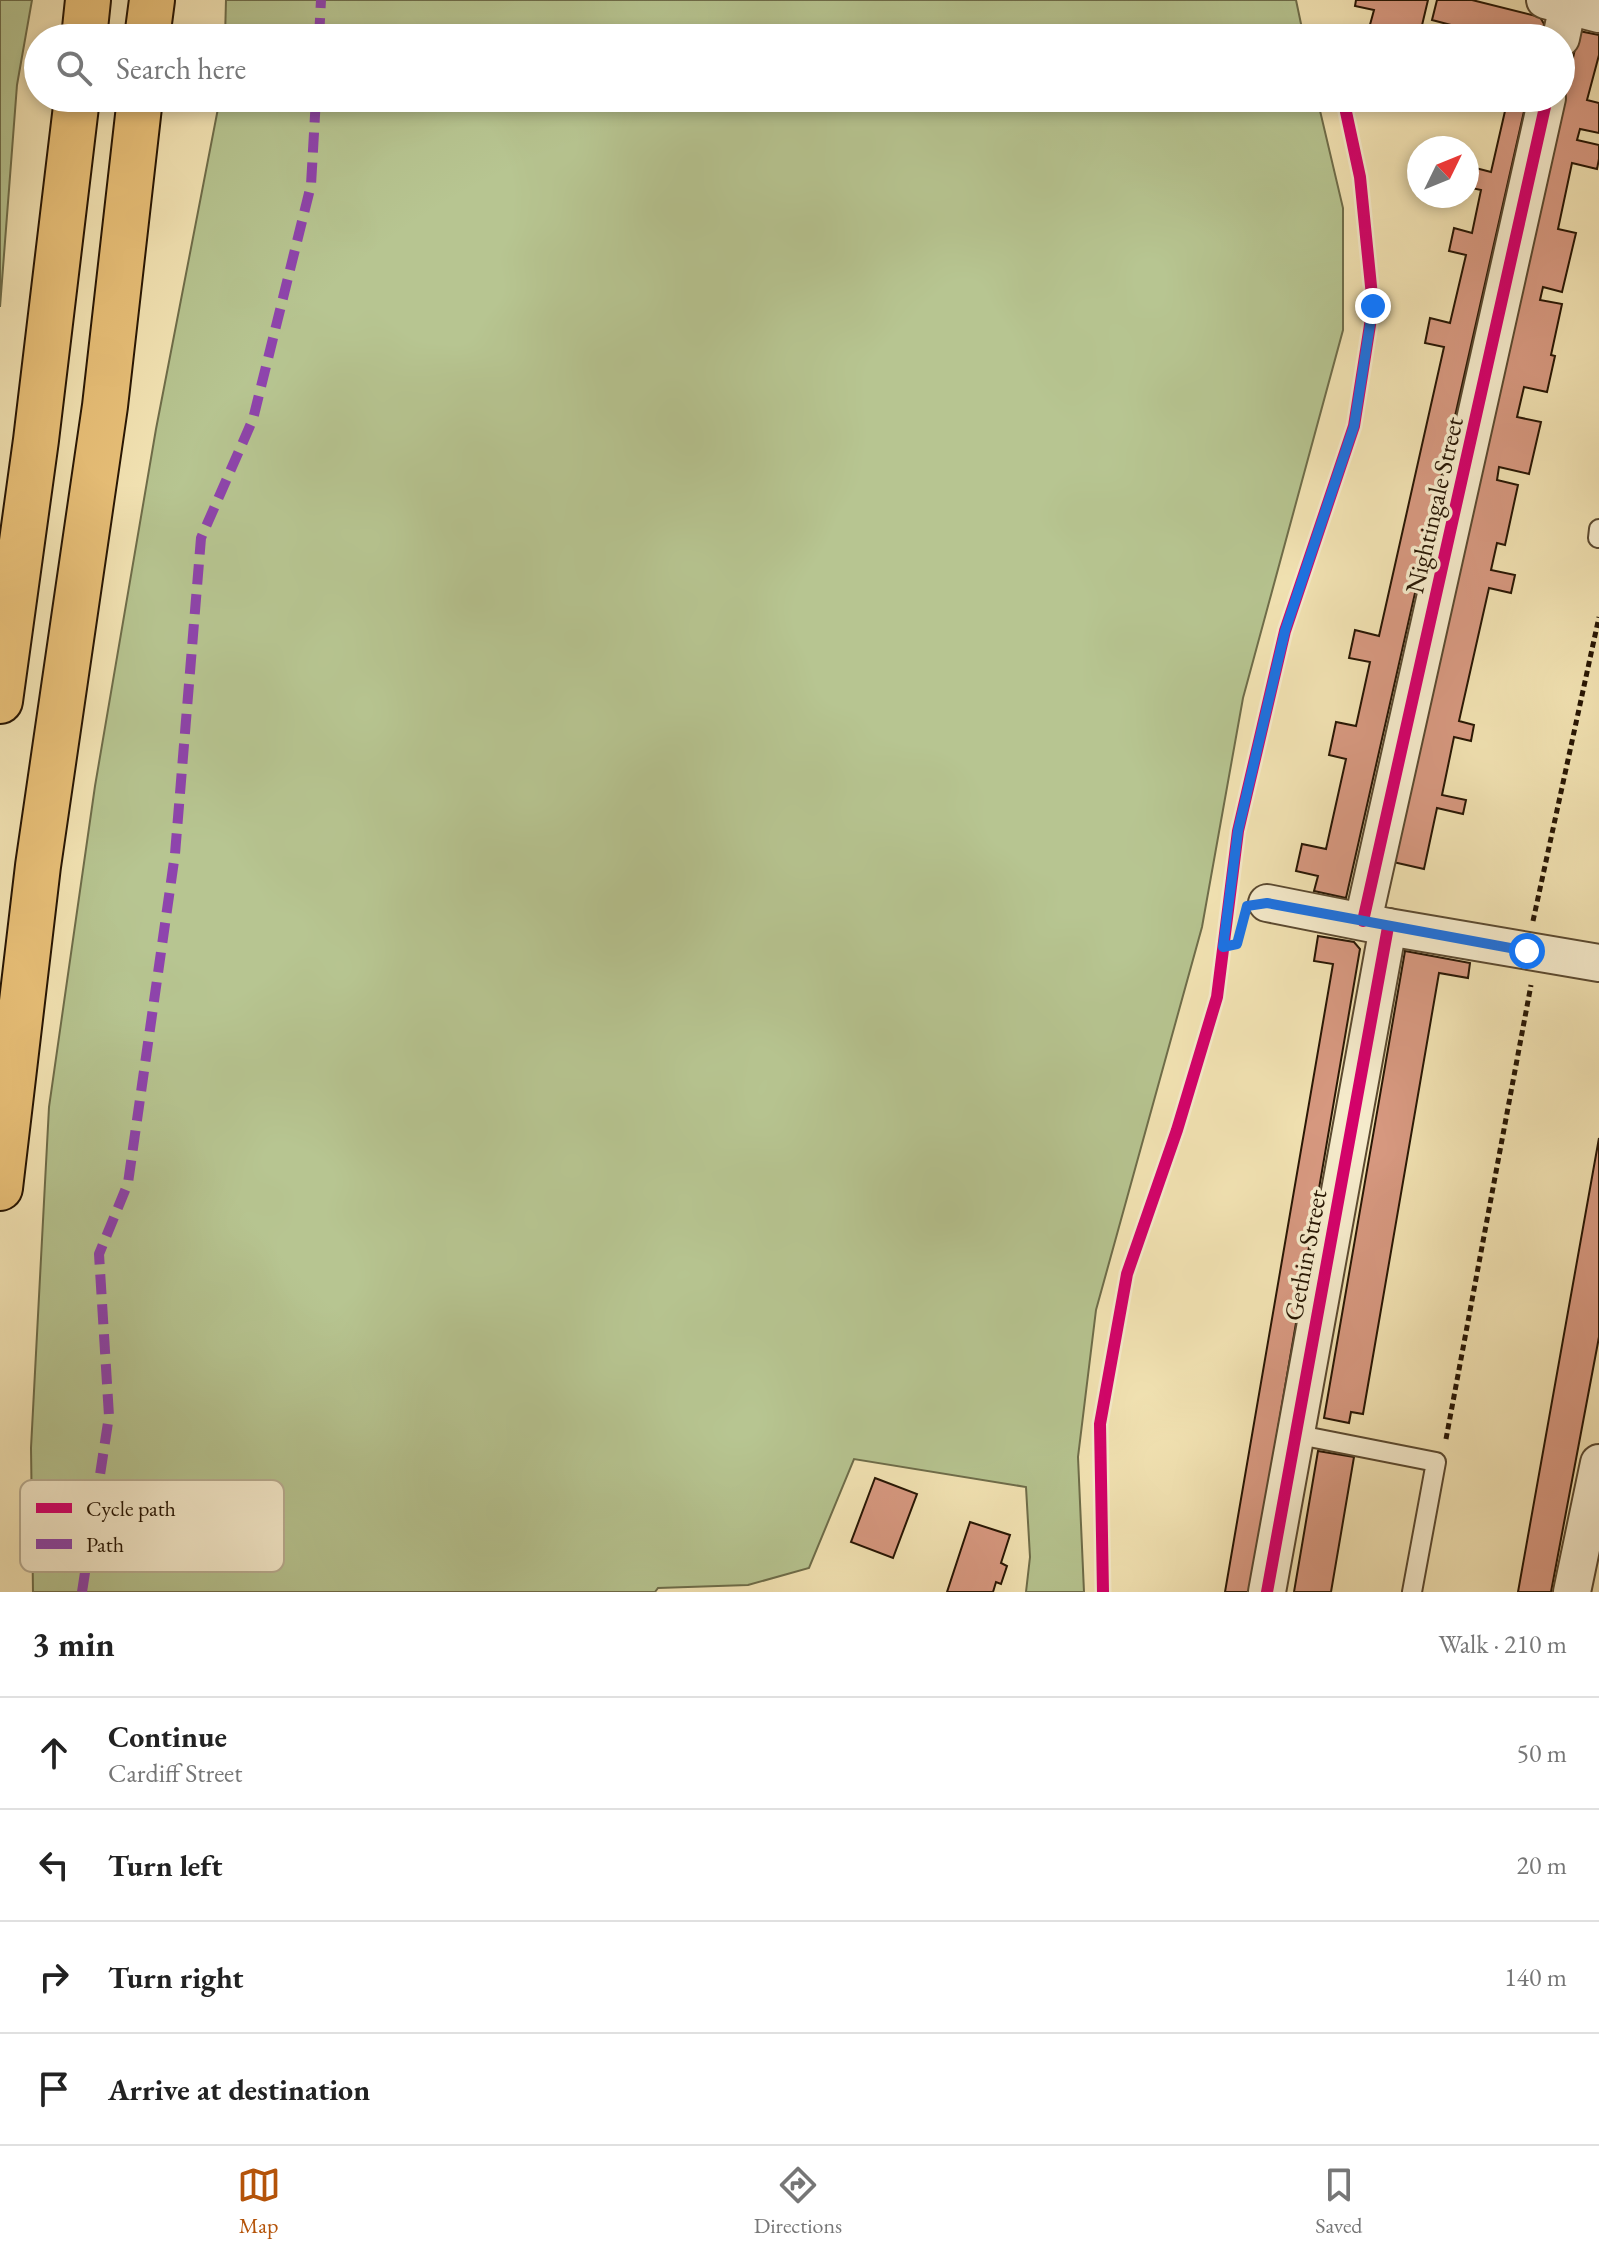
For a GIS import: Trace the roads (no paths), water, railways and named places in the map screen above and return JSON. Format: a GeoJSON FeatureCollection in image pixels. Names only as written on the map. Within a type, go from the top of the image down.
{"type":"FeatureCollection","features":[{"type":"Feature","properties":{"kind":"highway"},"geometry":{"type":"LineString","coordinates":[[85,24],[88,0]]}},
{"type":"Feature","properties":{"kind":"highway"},"geometry":{"type":"LineString","coordinates":[[149,24],[152,0]]}},
{"type":"Feature","properties":{"kind":"highway"},"geometry":{"type":"LineString","coordinates":[[0,701],[38,425],[75,112]]}},
{"type":"Feature","properties":{"kind":"highway"},"geometry":{"type":"LineString","coordinates":[[0,1188],[38,866],[105,406],[138,112]]}},
{"type":"Feature","properties":{"kind":"street","name":"Nightingale Street"},"geometry":{"type":"LineString","coordinates":[[1376,924],[1544,112]]}},
{"type":"Feature","properties":{"kind":"street"},"geometry":{"type":"LineString","coordinates":[[1267,903],[1599,963]]}},
{"type":"Feature","properties":{"kind":"street","name":"Gethin Street"},"geometry":{"type":"LineString","coordinates":[[1267,1592],[1376,924]]}},
{"type":"Feature","properties":{"kind":"street"},"geometry":{"type":"LineString","coordinates":[[1572,1592],[1599,1463]]}},
{"type":"Feature","properties":{"kind":"lane"},"geometry":{"type":"LineString","coordinates":[[1294,1434],[1436,1462],[1412,1592]]}}]}
